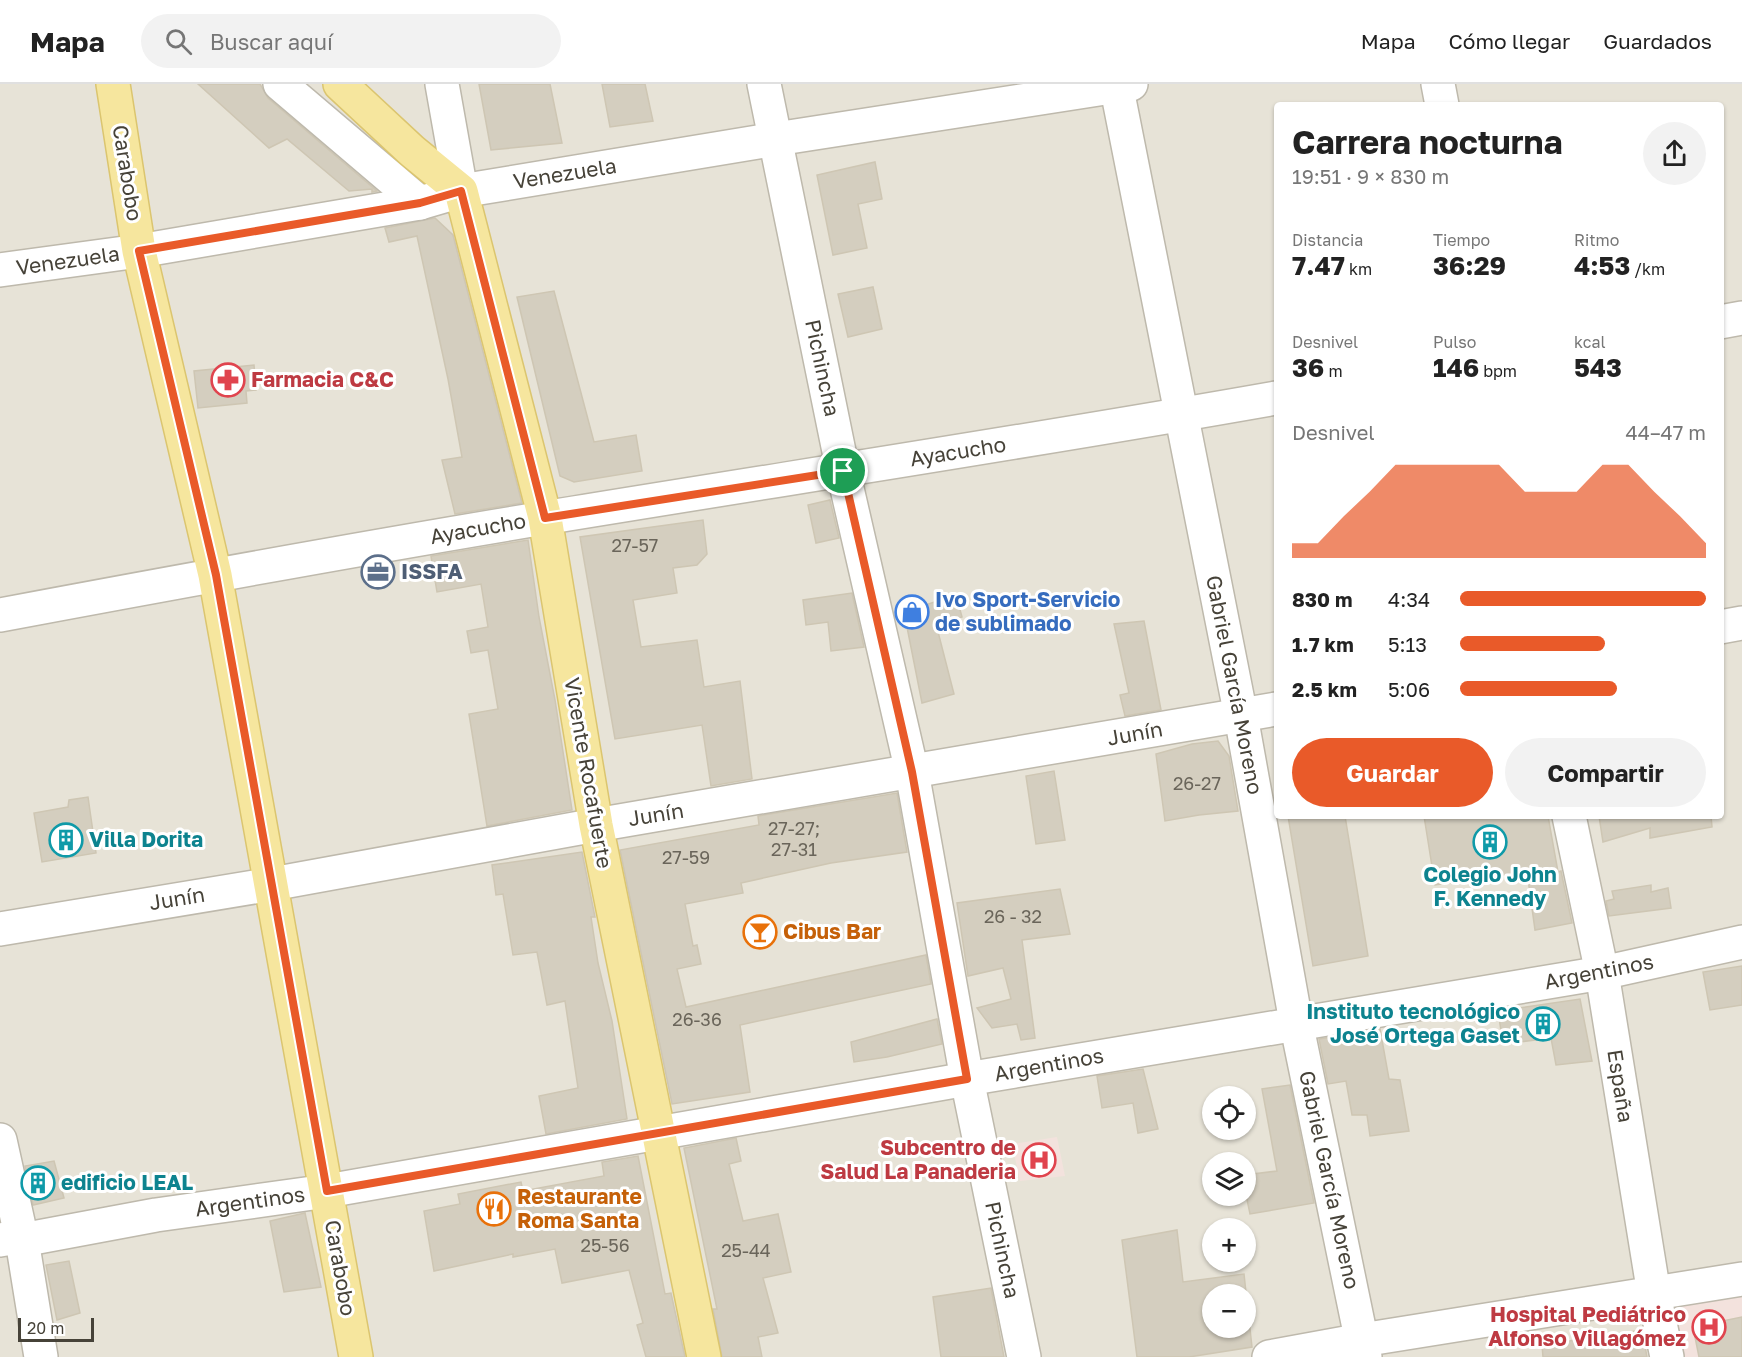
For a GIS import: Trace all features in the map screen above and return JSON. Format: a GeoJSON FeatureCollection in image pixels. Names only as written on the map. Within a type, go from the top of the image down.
{"type":"FeatureCollection","features":[{"type":"Feature","properties":{"kind":"main road","name":"Carabobo"},"geometry":{"type":"LineString","coordinates":[[113,84],[139,251],[216,575],[356,1357]]}},
{"type":"Feature","properties":{"kind":"main road"},"geometry":{"type":"LineString","coordinates":[[340,84],[461,191]]}},
{"type":"Feature","properties":{"kind":"main road","name":"Vicente Rocafuerte"},"geometry":{"type":"LineString","coordinates":[[461,191],[545,518],[596,825],[704,1357]]}},
{"type":"Feature","properties":{"kind":"street"},"geometry":{"type":"LineString","coordinates":[[280,84],[420,203]]}},
{"type":"Feature","properties":{"kind":"street"},"geometry":{"type":"LineString","coordinates":[[442,84],[461,191]]}},
{"type":"Feature","properties":{"kind":"street","name":"Pichincha"},"geometry":{"type":"LineString","coordinates":[[764,84],[843,471],[912,772],[967,1079],[1024,1357]]}},
{"type":"Feature","properties":{"kind":"street"},"geometry":{"type":"LineString","coordinates":[[1438,84],[1441,102]]}},
{"type":"Feature","properties":{"kind":"street","name":"Venezuela"},"geometry":{"type":"LineString","coordinates":[[0,270],[139,251],[420,203],[461,191],[1121,85]]}},
{"type":"Feature","properties":{"kind":"street","name":"Gabriel García Moreno"},"geometry":{"type":"LineString","coordinates":[[1121,85],[1180,415],[1241,716],[1296,1022],[1364,1348]]}},
{"type":"Feature","properties":{"kind":"street"},"geometry":{"type":"LineString","coordinates":[[1724,321],[1742,318]]}},
{"type":"Feature","properties":{"kind":"street","name":"Ayacucho"},"geometry":{"type":"LineString","coordinates":[[0,615],[545,518],[843,471],[1274,398]]}},
{"type":"Feature","properties":{"kind":"street"},"geometry":{"type":"LineString","coordinates":[[1724,626],[1742,623]]}},
{"type":"Feature","properties":{"kind":"street","name":"Junín"},"geometry":{"type":"LineString","coordinates":[[0,929],[272,884],[596,825],[1274,709]]}},
{"type":"Feature","properties":{"kind":"street","name":"España"},"geometry":{"type":"LineString","coordinates":[[1570,819],[1602,973],[1654,1294],[1667,1357]]}},
{"type":"Feature","properties":{"kind":"street","name":"Argentinos"},"geometry":{"type":"LineString","coordinates":[[11,1240],[156,1215],[327,1191],[1296,1022],[1602,973],[1742,942]]}},
{"type":"Feature","properties":{"kind":"street"},"geometry":{"type":"LineString","coordinates":[[0,1140],[11,1240],[41,1357]]}},
{"type":"Feature","properties":{"kind":"street"},"geometry":{"type":"LineString","coordinates":[[1269,1357],[1364,1348],[1742,1279]]}},
{"type":"Feature","properties":{"kind":"shaded area"},"geometry":{"type":"Polygon","coordinates":[[[0,84],[1742,84],[1742,1357],[0,1357],[0,84]]]}},
{"type":"Feature","properties":{"kind":"shaded area","name":"Subcentro de Salud La Panaderia"},"geometry":{"type":"Polygon","coordinates":[[[1057,1137],[1065,1176],[1020,1181],[1012,1144],[1057,1137]]]}},
{"type":"Feature","properties":{"kind":"shaded area","name":"Hospital Pediátrico Alfonso Villagómez"},"geometry":{"type":"Polygon","coordinates":[[[1742,1283],[1742,1357],[1681,1357],[1670,1297],[1742,1283]]]}},
{"type":"Feature","properties":{"kind":"building"},"geometry":{"type":"Polygon","coordinates":[[[198,84],[260,84],[268,98],[377,191],[372,192],[372,189],[349,191],[287,139],[269,148],[198,84]]]}},
{"type":"Feature","properties":{"kind":"building"},"geometry":{"type":"Polygon","coordinates":[[[479,84],[550,84],[562,143],[491,150],[479,84]]]}},
{"type":"Feature","properties":{"kind":"building"},"geometry":{"type":"Polygon","coordinates":[[[602,84],[645,84],[653,121],[610,127],[602,84]]]}},
{"type":"Feature","properties":{"kind":"building"},"geometry":{"type":"Polygon","coordinates":[[[875,162],[882,199],[858,204],[867,248],[833,255],[817,175],[875,162]]]}},
{"type":"Feature","properties":{"kind":"building"},"geometry":{"type":"Polygon","coordinates":[[[435,218],[453,235],[522,503],[455,514],[442,460],[462,457],[448,379],[417,236],[389,242],[385,228],[435,218]]]}},
{"type":"Feature","properties":{"kind":"building"},"geometry":{"type":"Polygon","coordinates":[[[873,287],[882,329],[848,337],[838,294],[873,287]]]}},
{"type":"Feature","properties":{"kind":"building"},"geometry":{"type":"Polygon","coordinates":[[[554,291],[594,442],[636,435],[642,471],[574,482],[560,476],[517,297],[554,291]]]}},
{"type":"Feature","properties":{"kind":"building","name":"Farmacia C&C"},"geometry":{"type":"Polygon","coordinates":[[[254,365],[256,390],[246,391],[247,403],[198,408],[194,371],[254,365]]]}},
{"type":"Feature","properties":{"kind":"building"},"geometry":{"type":"Polygon","coordinates":[[[830,500],[839,538],[816,543],[808,505],[830,500]]]}},
{"type":"Feature","properties":{"kind":"building"},"geometry":{"type":"Polygon","coordinates":[[[703,520],[707,554],[697,565],[673,568],[677,593],[633,600],[641,647],[697,640],[704,687],[740,681],[752,779],[711,786],[702,725],[615,739],[580,537],[703,520]]]}},
{"type":"Feature","properties":{"kind":"building"},"geometry":{"type":"Polygon","coordinates":[[[528,540],[572,810],[487,826],[469,714],[498,709],[488,650],[471,653],[467,631],[488,627],[481,584],[437,592],[431,556],[528,540]]]}},
{"type":"Feature","properties":{"kind":"building"},"geometry":{"type":"Polygon","coordinates":[[[852,593],[864,647],[831,651],[828,622],[806,625],[803,600],[852,593]]]}},
{"type":"Feature","properties":{"kind":"building"},"geometry":{"type":"Polygon","coordinates":[[[956,595],[962,617],[936,624],[954,694],[922,703],[904,612],[956,595]]]}},
{"type":"Feature","properties":{"kind":"building"},"geometry":{"type":"Polygon","coordinates":[[[1144,621],[1161,710],[1125,716],[1120,695],[1129,693],[1114,624],[1144,621]]]}},
{"type":"Feature","properties":{"kind":"building"},"geometry":{"type":"Polygon","coordinates":[[[1218,741],[1229,756],[1238,811],[1165,821],[1156,754],[1192,744],[1218,741]]]}},
{"type":"Feature","properties":{"kind":"building"},"geometry":{"type":"Polygon","coordinates":[[[1054,771],[1065,840],[1036,844],[1026,776],[1054,771]]]}},
{"type":"Feature","properties":{"kind":"building"},"geometry":{"type":"Polygon","coordinates":[[[897,793],[907,852],[831,863],[741,883],[743,893],[685,904],[693,946],[697,945],[701,964],[677,969],[686,1007],[926,955],[931,984],[740,1025],[750,1092],[672,1104],[620,850],[759,825],[758,816],[897,793]]]}},
{"type":"Feature","properties":{"kind":"building","name":"Villa Dorita"},"geometry":{"type":"Polygon","coordinates":[[[88,797],[96,853],[42,862],[34,813],[68,807],[69,800],[88,797]]]}},
{"type":"Feature","properties":{"kind":"building"},"geometry":{"type":"Polygon","coordinates":[[[1288,819],[1345,819],[1368,956],[1313,966],[1288,819]]]}},
{"type":"Feature","properties":{"kind":"building","name":"Colegio John F. Kennedy"},"geometry":{"type":"Polygon","coordinates":[[[1424,819],[1549,819],[1558,872],[1561,871],[1572,923],[1535,930],[1527,872],[1435,885],[1424,819]]]}},
{"type":"Feature","properties":{"kind":"building"},"geometry":{"type":"Polygon","coordinates":[[[1599,819],[1711,819],[1712,827],[1650,838],[1650,828],[1603,842],[1599,819]]]}},
{"type":"Feature","properties":{"kind":"building"},"geometry":{"type":"Polygon","coordinates":[[[582,852],[595,917],[591,917],[598,963],[612,1021],[627,1119],[546,1134],[539,1096],[578,1088],[565,1001],[547,1005],[537,952],[513,955],[503,894],[496,895],[492,865],[582,852]]]}},
{"type":"Feature","properties":{"kind":"building"},"geometry":{"type":"Polygon","coordinates":[[[1651,885],[1651,892],[1668,888],[1671,908],[1609,916],[1606,901],[1614,899],[1612,891],[1651,885]]]}},
{"type":"Feature","properties":{"kind":"building"},"geometry":{"type":"Polygon","coordinates":[[[1060,889],[1070,934],[1022,940],[1035,1038],[1021,1040],[1017,1024],[992,1028],[977,1008],[1011,999],[1003,968],[968,976],[957,903],[1060,889]]]}},
{"type":"Feature","properties":{"kind":"building"},"geometry":{"type":"Polygon","coordinates":[[[1742,966],[1742,1005],[1710,1010],[1703,972],[1742,966]]]}},
{"type":"Feature","properties":{"kind":"building","name":"Instituto tecnológico José Ortega Gaset"},"geometry":{"type":"Polygon","coordinates":[[[1580,999],[1592,1061],[1556,1065],[1551,1038],[1503,1044],[1498,1011],[1580,999]]]}},
{"type":"Feature","properties":{"kind":"building"},"geometry":{"type":"Polygon","coordinates":[[[937,1019],[942,1044],[854,1062],[851,1042],[937,1019]]]}},
{"type":"Feature","properties":{"kind":"building"},"geometry":{"type":"Polygon","coordinates":[[[1380,1029],[1389,1079],[1400,1080],[1409,1131],[1370,1136],[1367,1115],[1352,1115],[1346,1081],[1328,1084],[1319,1039],[1380,1029]]]}},
{"type":"Feature","properties":{"kind":"building"},"geometry":{"type":"Polygon","coordinates":[[[1143,1069],[1158,1129],[1138,1133],[1133,1103],[1102,1108],[1097,1076],[1143,1069]]]}},
{"type":"Feature","properties":{"kind":"building"},"geometry":{"type":"Polygon","coordinates":[[[1290,1085],[1314,1203],[1250,1214],[1248,1206],[1256,1206],[1256,1174],[1277,1171],[1262,1089],[1290,1085]]]}},
{"type":"Feature","properties":{"kind":"building"},"geometry":{"type":"Polygon","coordinates":[[[736,1138],[741,1161],[729,1164],[743,1221],[778,1214],[791,1272],[763,1278],[778,1333],[758,1337],[762,1357],[722,1357],[713,1309],[717,1309],[684,1148],[736,1138]]]}},
{"type":"Feature","properties":{"kind":"building"},"geometry":{"type":"Polygon","coordinates":[[[638,1156],[665,1294],[671,1293],[685,1357],[646,1357],[637,1325],[643,1323],[629,1270],[562,1283],[555,1249],[513,1257],[513,1254],[434,1271],[424,1211],[460,1204],[458,1194],[521,1182],[523,1191],[604,1176],[602,1162],[638,1156]]]}},
{"type":"Feature","properties":{"kind":"building","name":"edificio LEAL"},"geometry":{"type":"Polygon","coordinates":[[[54,1161],[64,1198],[33,1205],[25,1166],[54,1161]]]}},
{"type":"Feature","properties":{"kind":"building"},"geometry":{"type":"Polygon","coordinates":[[[305,1213],[321,1287],[284,1292],[270,1221],[305,1213]]]}},
{"type":"Feature","properties":{"kind":"building"},"geometry":{"type":"Polygon","coordinates":[[[1177,1230],[1183,1282],[1244,1274],[1245,1284],[1202,1284],[1202,1338],[1251,1338],[1252,1347],[1189,1357],[1137,1357],[1122,1240],[1177,1230]]]}},
{"type":"Feature","properties":{"kind":"building"},"geometry":{"type":"Polygon","coordinates":[[[69,1261],[80,1313],[57,1320],[46,1265],[69,1261]]]}},
{"type":"Feature","properties":{"kind":"building"},"geometry":{"type":"Polygon","coordinates":[[[991,1288],[1004,1357],[941,1357],[933,1297],[991,1288]]]}},
{"type":"Feature","properties":{"kind":"building"},"geometry":{"type":"Polygon","coordinates":[[[1742,1317],[1742,1357],[1699,1357],[1693,1327],[1742,1317]]]}},
{"type":"Feature","properties":{"kind":"building"},"geometry":{"type":"Polygon","coordinates":[[[1642,1330],[1647,1357],[1543,1357],[1542,1345],[1642,1330]]]}},
{"type":"Feature","properties":{"kind":"place","name":"Farmacia C&C"},"geometry":{"type":"Point","coordinates":[228,380]}},
{"type":"Feature","properties":{"kind":"place","name":"ISSFA"},"geometry":{"type":"Point","coordinates":[378,572]}},
{"type":"Feature","properties":{"kind":"place","name":"Ivo Sport-Servicio de sublimado"},"geometry":{"type":"Point","coordinates":[912,612]}},
{"type":"Feature","properties":{"kind":"place","name":"Villa Dorita"},"geometry":{"type":"Point","coordinates":[66,840]}},
{"type":"Feature","properties":{"kind":"place","name":"Colegio John F. Kennedy"},"geometry":{"type":"Point","coordinates":[1490,842]}},
{"type":"Feature","properties":{"kind":"place","name":"Cibus Bar"},"geometry":{"type":"Point","coordinates":[760,932]}},
{"type":"Feature","properties":{"kind":"place","name":"Instituto tecnológico José Ortega Gaset"},"geometry":{"type":"Point","coordinates":[1543,1024]}},
{"type":"Feature","properties":{"kind":"place","name":"Subcentro de Salud La Panaderia"},"geometry":{"type":"Point","coordinates":[1039,1160]}},
{"type":"Feature","properties":{"kind":"place","name":"edificio LEAL"},"geometry":{"type":"Point","coordinates":[38,1183]}},
{"type":"Feature","properties":{"kind":"place","name":"Restaurante Roma Santa"},"geometry":{"type":"Point","coordinates":[494,1209]}},
{"type":"Feature","properties":{"kind":"place","name":"Hospital Pediátrico Alfonso Villagómez"},"geometry":{"type":"Point","coordinates":[1709,1327]}},
{"type":"Feature","properties":{"kind":"route"},"geometry":{"type":"LineString","coordinates":[[461,191],[545,518],[843,471],[912,772],[967,1079],[327,1191],[216,575],[139,251],[420,203],[461,191]]}}]}
